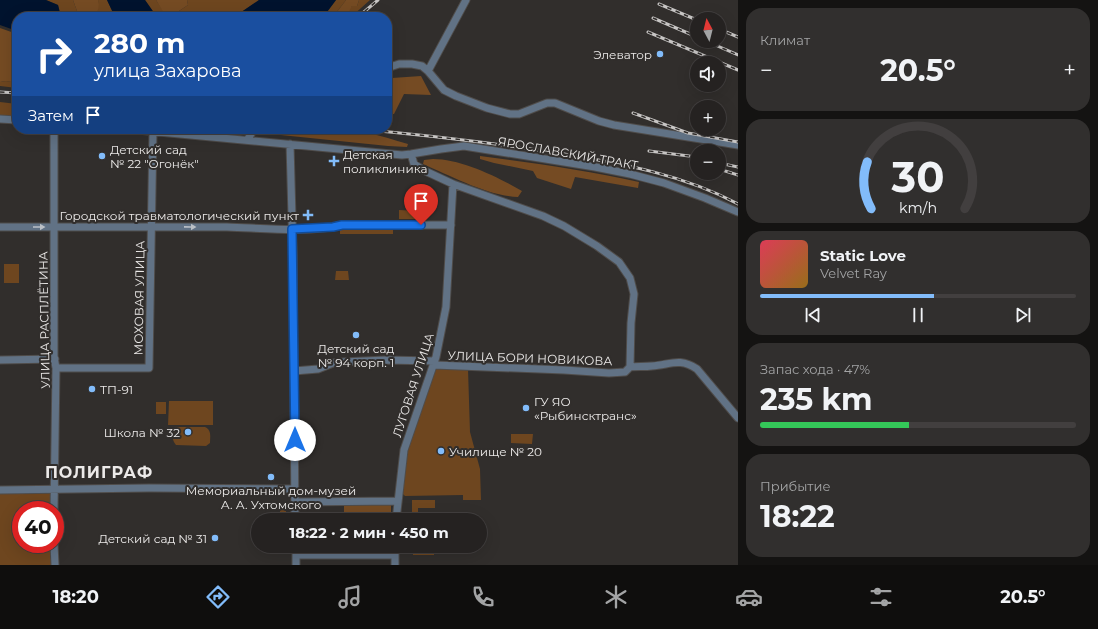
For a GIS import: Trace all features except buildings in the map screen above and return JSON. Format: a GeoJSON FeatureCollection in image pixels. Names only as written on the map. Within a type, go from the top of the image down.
{"type":"FeatureCollection","features":[{"type":"Feature","properties":{"kind":"street"},"geometry":{"type":"LineString","coordinates":[[428,70],[466,0]]}},
{"type":"Feature","properties":{"kind":"street"},"geometry":{"type":"LineString","coordinates":[[392,66],[399,64],[422,66],[428,70],[444,90],[487,108],[510,114],[519,114],[547,103],[556,103],[599,121],[614,125],[738,145]]}},
{"type":"Feature","properties":{"kind":"street"},"geometry":{"type":"LineString","coordinates":[[0,119],[12,120]]}},
{"type":"Feature","properties":{"kind":"street","name":"УЛИЦА РАСПЛЁТИНА"},"geometry":{"type":"LineString","coordinates":[[54,134],[56,368],[54,501]]}},
{"type":"Feature","properties":{"kind":"street","name":"МОХОВАЯ УЛИЦА"},"geometry":{"type":"LineString","coordinates":[[56,368],[149,368],[153,134]]}},
{"type":"Feature","properties":{"kind":"street","name":"ЯРОСЛАВСКИЙ ТРАКТ"},"geometry":{"type":"LineString","coordinates":[[189,134],[390,154],[411,154],[464,146],[630,174],[664,183],[738,212]]}},
{"type":"Feature","properties":{"kind":"street"},"geometry":{"type":"LineString","coordinates":[[248,139],[251,134]]}},
{"type":"Feature","properties":{"kind":"street"},"geometry":{"type":"LineString","coordinates":[[290,144],[295,513]]}},
{"type":"Feature","properties":{"kind":"street"},"geometry":{"type":"LineString","coordinates":[[411,154],[414,164],[423,170],[453,184],[543,216],[564,226],[597,246],[619,262],[630,278],[634,294],[628,370]]}},
{"type":"Feature","properties":{"kind":"street","name":"ЛУГОВАЯ УЛИЦА"},"geometry":{"type":"LineString","coordinates":[[397,513],[404,450],[441,338],[447,300],[453,184]]}},
{"type":"Feature","properties":{"kind":"street"},"geometry":{"type":"LineString","coordinates":[[0,227],[151,226],[292,229],[333,227],[342,225],[451,225]]}},
{"type":"Feature","properties":{"kind":"street"},"geometry":{"type":"LineString","coordinates":[[0,360],[55,360]]}},
{"type":"Feature","properties":{"kind":"street","name":"УЛИЦА БОРИ НОВИКОВА"},"geometry":{"type":"LineString","coordinates":[[294,371],[318,369],[333,363],[386,360],[609,374],[668,363],[689,364],[697,369],[738,418]]}},
{"type":"Feature","properties":{"kind":"street"},"geometry":{"type":"LineString","coordinates":[[0,490],[150,488],[295,489]]}},
{"type":"Feature","properties":{"kind":"street"},"geometry":{"type":"LineString","coordinates":[[295,502],[398,501]]}},
{"type":"Feature","properties":{"kind":"street"},"geometry":{"type":"LineString","coordinates":[[54,553],[54,565]]}},
{"type":"Feature","properties":{"kind":"street"},"geometry":{"type":"LineString","coordinates":[[296,565],[296,555],[395,555],[394,565]]}},
{"type":"Feature","properties":{"kind":"shaded area"},"geometry":{"type":"Polygon","coordinates":[[[46,0],[73,0],[78,12],[60,12],[58,5],[46,0]]]}},
{"type":"Feature","properties":{"kind":"shaded area"},"geometry":{"type":"Polygon","coordinates":[[[73,0],[98,0],[99,5],[97,12],[77,11],[73,0]]]}},
{"type":"Feature","properties":{"kind":"shaded area"},"geometry":{"type":"Polygon","coordinates":[[[98,0],[107,0],[113,12],[96,12],[98,0]]]}},
{"type":"Feature","properties":{"kind":"shaded area"},"geometry":{"type":"Polygon","coordinates":[[[145,0],[156,0],[164,12],[153,12],[145,0]]]}},
{"type":"Feature","properties":{"kind":"shaded area"},"geometry":{"type":"Polygon","coordinates":[[[156,0],[187,0],[188,5],[178,12],[163,12],[156,0]]]}},
{"type":"Feature","properties":{"kind":"shaded area"},"geometry":{"type":"Polygon","coordinates":[[[187,0],[259,0],[241,12],[178,12],[188,5],[187,0]]]}},
{"type":"Feature","properties":{"kind":"shaded area"},"geometry":{"type":"Polygon","coordinates":[[[336,0],[346,0],[337,12],[327,12],[336,0]]]}},
{"type":"Feature","properties":{"kind":"shaded area"},"geometry":{"type":"Polygon","coordinates":[[[346,0],[359,0],[357,6],[352,6],[349,12],[337,12],[346,0]]]}},
{"type":"Feature","properties":{"kind":"shaded area"},"geometry":{"type":"Polygon","coordinates":[[[359,0],[370,0],[357,12],[348,12],[352,6],[357,6],[359,0]]]}},
{"type":"Feature","properties":{"kind":"shaded area"},"geometry":{"type":"Polygon","coordinates":[[[0,28],[12,32],[12,82],[0,82],[0,28]]]}},
{"type":"Feature","properties":{"kind":"shaded area"},"geometry":{"type":"Polygon","coordinates":[[[421,76],[431,95],[404,94],[394,114],[392,114],[392,78],[421,76]]]}},
{"type":"Feature","properties":{"kind":"shaded area"},"geometry":{"type":"Polygon","coordinates":[[[0,82],[12,82],[12,87],[0,86],[0,82]]]}},
{"type":"Feature","properties":{"kind":"shaded area"},"geometry":{"type":"Polygon","coordinates":[[[0,102],[12,103],[12,117],[0,116],[0,102]]]}},
{"type":"Feature","properties":{"kind":"shaded area"},"geometry":{"type":"Polygon","coordinates":[[[214,134],[247,134],[237,136],[214,134]]]}},
{"type":"Feature","properties":{"kind":"shaded area"},"geometry":{"type":"Polygon","coordinates":[[[271,134],[371,134],[408,144],[407,147],[271,134]]]}},
{"type":"Feature","properties":{"kind":"shaded area"},"geometry":{"type":"Polygon","coordinates":[[[480,156],[560,167],[639,182],[638,188],[575,177],[571,189],[537,178],[533,171],[494,163],[480,159],[480,156]]]}},
{"type":"Feature","properties":{"kind":"shaded area"},"geometry":{"type":"Polygon","coordinates":[[[433,159],[467,165],[502,180],[522,191],[518,197],[506,196],[482,189],[423,164],[424,160],[433,159]]]}},
{"type":"Feature","properties":{"kind":"shaded area"},"geometry":{"type":"Polygon","coordinates":[[[399,210],[418,211],[418,219],[399,219],[399,210]]]}},
{"type":"Feature","properties":{"kind":"shaded area"},"geometry":{"type":"Polygon","coordinates":[[[340,227],[393,227],[393,234],[340,234],[340,227]]]}},
{"type":"Feature","properties":{"kind":"shaded area"},"geometry":{"type":"Polygon","coordinates":[[[4,264],[19,264],[19,283],[4,283],[4,264]]]}},
{"type":"Feature","properties":{"kind":"shaded area"},"geometry":{"type":"Polygon","coordinates":[[[336,271],[348,271],[349,280],[335,280],[336,271]]]}},
{"type":"Feature","properties":{"kind":"shaded area"},"geometry":{"type":"Polygon","coordinates":[[[436,368],[468,369],[470,432],[480,469],[481,500],[463,500],[463,495],[405,496],[403,494],[407,450],[436,368]]]}},
{"type":"Feature","properties":{"kind":"shaded area"},"geometry":{"type":"Polygon","coordinates":[[[169,401],[213,401],[213,425],[168,425],[169,401]]]}},
{"type":"Feature","properties":{"kind":"shaded area"},"geometry":{"type":"Polygon","coordinates":[[[156,402],[166,402],[166,414],[156,414],[156,402]]]}},
{"type":"Feature","properties":{"kind":"shaded area"},"geometry":{"type":"Polygon","coordinates":[[[176,427],[205,427],[210,432],[210,443],[206,446],[176,445],[173,431],[176,427]]]}},
{"type":"Feature","properties":{"kind":"shaded area"},"geometry":{"type":"Polygon","coordinates":[[[511,434],[533,434],[532,444],[511,443],[511,434]]]}},
{"type":"Feature","properties":{"kind":"shaded area"},"geometry":{"type":"Polygon","coordinates":[[[52,491],[52,501],[12,501],[12,553],[50,553],[52,565],[0,565],[0,492],[52,491]]]}},
{"type":"Feature","properties":{"kind":"shaded area"},"geometry":{"type":"Polygon","coordinates":[[[412,500],[435,500],[435,508],[418,508],[418,512],[412,512],[412,500]]]}},
{"type":"Feature","properties":{"kind":"shaded area"},"geometry":{"type":"Polygon","coordinates":[[[344,503],[391,503],[391,513],[344,513],[344,503]]]}},
{"type":"Feature","properties":{"kind":"shaded area"},"geometry":{"type":"Polygon","coordinates":[[[280,507],[286,507],[286,513],[280,513],[280,507]]]}},
{"type":"Feature","properties":{"kind":"shaded area"},"geometry":{"type":"Polygon","coordinates":[[[413,553],[434,553],[434,555],[413,555],[413,553]]]}},
{"type":"Feature","properties":{"kind":"water"},"geometry":{"type":"Polygon","coordinates":[[[0,0],[46,0],[58,5],[60,12],[12,12],[12,29],[0,25],[0,0]]]}},
{"type":"Feature","properties":{"kind":"water"},"geometry":{"type":"Polygon","coordinates":[[[107,0],[145,0],[153,12],[113,12],[107,0]]]}},
{"type":"Feature","properties":{"kind":"water"},"geometry":{"type":"Polygon","coordinates":[[[259,0],[336,0],[327,12],[241,12],[259,0]]]}},
{"type":"Feature","properties":{"kind":"railway"},"geometry":{"type":"LineString","coordinates":[[364,12],[378,0]]}},
{"type":"Feature","properties":{"kind":"railway"},"geometry":{"type":"LineString","coordinates":[[659,4],[690,17]]}},
{"type":"Feature","properties":{"kind":"railway"},"geometry":{"type":"LineString","coordinates":[[653,18],[690,34]]}},
{"type":"Feature","properties":{"kind":"railway"},"geometry":{"type":"LineString","coordinates":[[648,32],[738,70]]}},
{"type":"Feature","properties":{"kind":"railway"},"geometry":{"type":"LineString","coordinates":[[726,32],[738,37]]}},
{"type":"Feature","properties":{"kind":"railway"},"geometry":{"type":"LineString","coordinates":[[722,48],[738,55]]}},
{"type":"Feature","properties":{"kind":"railway"},"geometry":{"type":"LineString","coordinates":[[0,92],[12,93]]}},
{"type":"Feature","properties":{"kind":"railway"},"geometry":{"type":"LineString","coordinates":[[633,113],[688,133],[738,142]]}},
{"type":"Feature","properties":{"kind":"railway"},"geometry":{"type":"LineString","coordinates":[[392,133],[486,143],[609,162],[675,178],[696,185],[738,204]]}},
{"type":"Feature","properties":{"kind":"railway"},"geometry":{"type":"LineString","coordinates":[[649,151],[690,156]]}},
{"type":"Feature","properties":{"kind":"railway"},"geometry":{"type":"LineString","coordinates":[[726,164],[738,167]]}},
{"type":"Feature","properties":{"kind":"railway"},"geometry":{"type":"LineString","coordinates":[[726,171],[738,175]]}},
{"type":"Feature","properties":{"kind":"place","name":"Элеватор"},"geometry":{"type":"Point","coordinates":[660,54]}},
{"type":"Feature","properties":{"kind":"place","name":"Детский сад № 22 \"Огонёк\""},"geometry":{"type":"Point","coordinates":[102,156]}},
{"type":"Feature","properties":{"kind":"place","name":"Детская поликлиника"},"geometry":{"type":"Point","coordinates":[334,161]}},
{"type":"Feature","properties":{"kind":"place","name":"Городской травматологический пункт"},"geometry":{"type":"Point","coordinates":[308,215]}},
{"type":"Feature","properties":{"kind":"place","name":"Детский сад № 94 корп. 1"},"geometry":{"type":"Point","coordinates":[356,335]}},
{"type":"Feature","properties":{"kind":"place","name":"ТП-91"},"geometry":{"type":"Point","coordinates":[92,389]}},
{"type":"Feature","properties":{"kind":"place","name":"ГУ ЯО «Рыбинсктранс»"},"geometry":{"type":"Point","coordinates":[526,408]}},
{"type":"Feature","properties":{"kind":"place","name":"Школа № 32"},"geometry":{"type":"Point","coordinates":[188,432]}},
{"type":"Feature","properties":{"kind":"place","name":"Училище № 20"},"geometry":{"type":"Point","coordinates":[441,451]}},
{"type":"Feature","properties":{"kind":"place","name":"Мемориальный дом-музей А. А. Ухтомского"},"geometry":{"type":"Point","coordinates":[271,477]}},
{"type":"Feature","properties":{"kind":"place","name":"Детский сад № 31"},"geometry":{"type":"Point","coordinates":[215,538]}},
{"type":"Feature","properties":{"kind":"district","name":"ПОЛИГРАФ"},"geometry":{"type":"Point","coordinates":[99,472]}},
{"type":"Feature","properties":{"kind":"route"},"geometry":{"type":"LineString","coordinates":[[295,440],[292,229],[333,227],[342,225],[421,225]]}}]}
